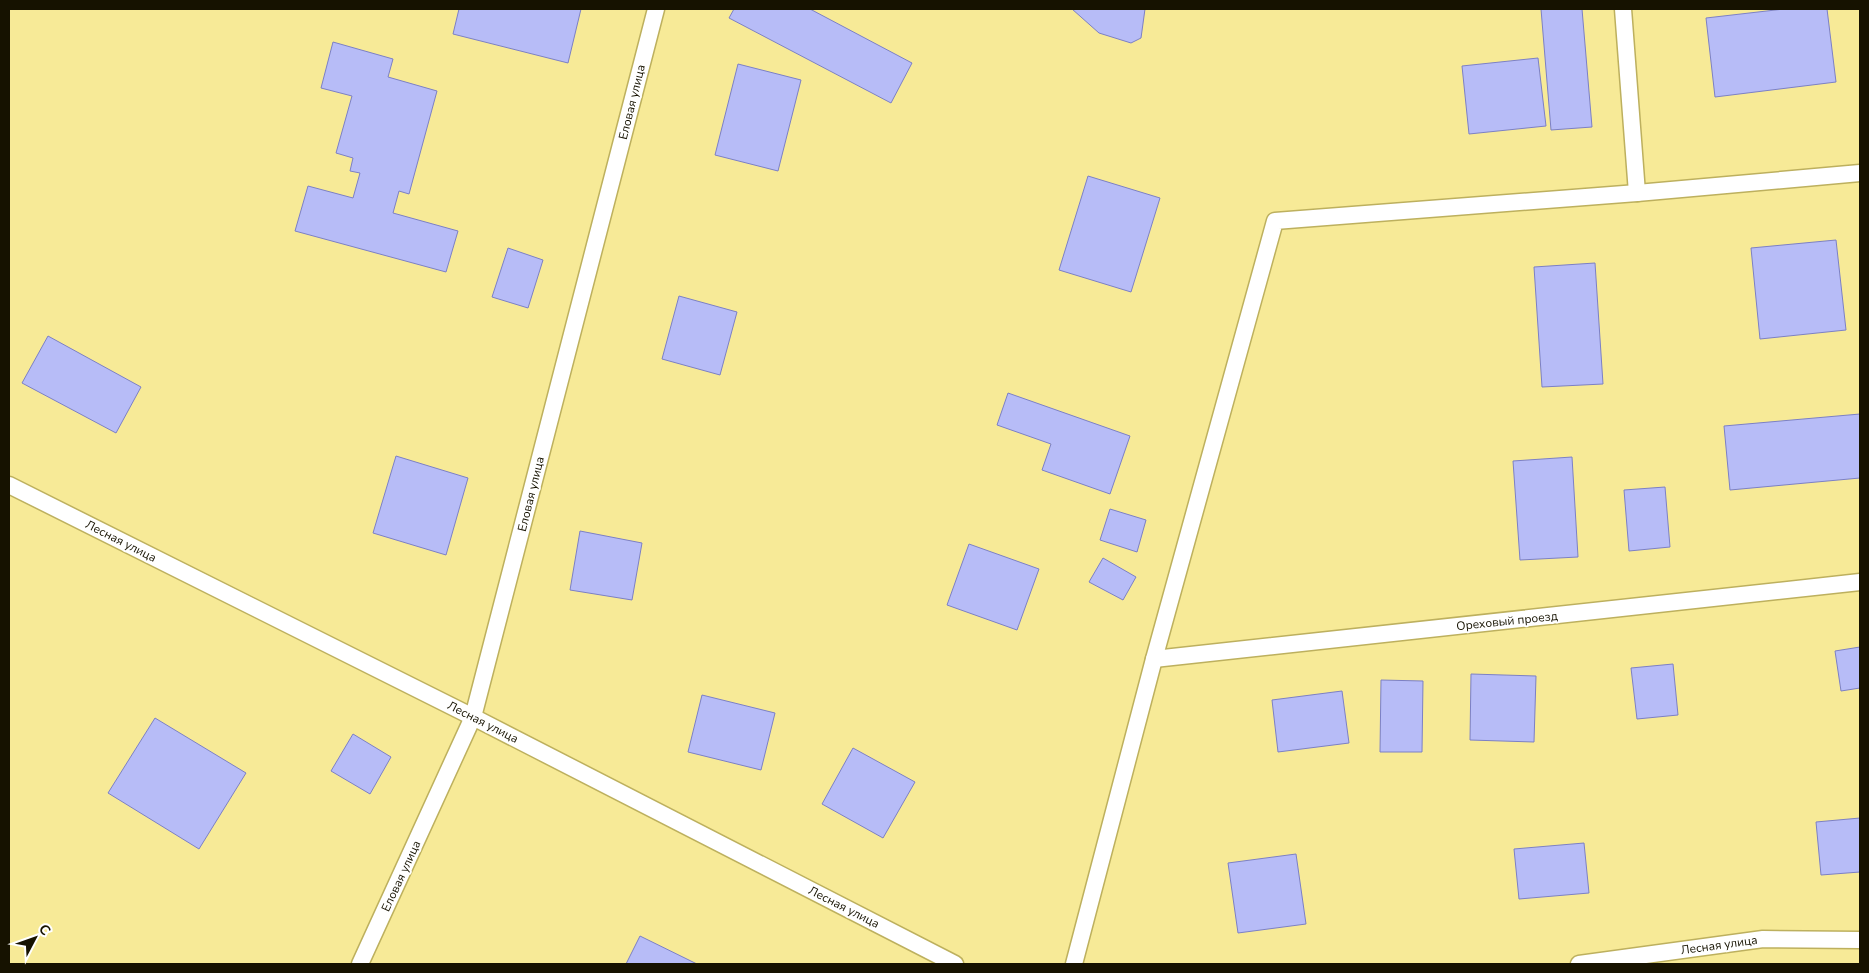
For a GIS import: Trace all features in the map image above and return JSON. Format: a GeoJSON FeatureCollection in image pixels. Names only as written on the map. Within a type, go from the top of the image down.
{"type":"FeatureCollection","features":[{"type":"Feature","properties":{"kind":"lane","name":"Еловая улица"},"geometry":{"type":"LineString","coordinates":[[360,964],[473,717],[656,9]]}},
{"type":"Feature","properties":{"kind":"lane"},"geometry":{"type":"LineString","coordinates":[[1623,9],[1637,193]]}},
{"type":"Feature","properties":{"kind":"lane"},"geometry":{"type":"LineString","coordinates":[[1074,964],[1154,659],[1275,221],[1637,193],[1860,173]]}},
{"type":"Feature","properties":{"kind":"lane","name":"Лесная улица"},"geometry":{"type":"LineString","coordinates":[[9,485],[473,717],[955,964]]}},
{"type":"Feature","properties":{"kind":"lane","name":"Ореховый проезд"},"geometry":{"type":"LineString","coordinates":[[1154,659],[1860,582]]}},
{"type":"Feature","properties":{"kind":"lane","name":"Лесная улица"},"geometry":{"type":"LineString","coordinates":[[1579,964],[1763,939],[1860,940]]}},
{"type":"Feature","properties":{"kind":"building"},"geometry":{"type":"Polygon","coordinates":[[[459,9],[581,9],[568,63],[453,34],[459,9]]]}},
{"type":"Feature","properties":{"kind":"building"},"geometry":{"type":"Polygon","coordinates":[[[734,9],[810,9],[912,63],[891,103],[729,18],[734,9]]]}},
{"type":"Feature","properties":{"kind":"building"},"geometry":{"type":"Polygon","coordinates":[[[1072,9],[1145,9],[1141,38],[1131,43],[1099,33],[1072,9]]]}},
{"type":"Feature","properties":{"kind":"building"},"geometry":{"type":"Polygon","coordinates":[[[1541,9],[1582,9],[1592,127],[1551,130],[1541,9]]]}},
{"type":"Feature","properties":{"kind":"building"},"geometry":{"type":"Polygon","coordinates":[[[1784,9],[1827,9],[1836,82],[1715,97],[1706,18],[1784,9]]]}},
{"type":"Feature","properties":{"kind":"building"},"geometry":{"type":"Polygon","coordinates":[[[333,42],[393,59],[388,77],[437,91],[409,194],[399,191],[393,213],[458,231],[446,272],[295,231],[308,186],[353,198],[360,173],[350,171],[353,158],[336,153],[352,96],[321,88],[333,42]]]}},
{"type":"Feature","properties":{"kind":"building"},"geometry":{"type":"Polygon","coordinates":[[[1538,58],[1546,126],[1469,134],[1462,66],[1538,58]]]}},
{"type":"Feature","properties":{"kind":"building"},"geometry":{"type":"Polygon","coordinates":[[[738,64],[801,80],[778,171],[715,155],[738,64]]]}},
{"type":"Feature","properties":{"kind":"building"},"geometry":{"type":"Polygon","coordinates":[[[1088,176],[1160,198],[1131,292],[1059,270],[1088,176]]]}},
{"type":"Feature","properties":{"kind":"building"},"geometry":{"type":"Polygon","coordinates":[[[1836,240],[1846,330],[1760,339],[1751,248],[1836,240]]]}},
{"type":"Feature","properties":{"kind":"building"},"geometry":{"type":"Polygon","coordinates":[[[508,248],[543,260],[528,308],[492,297],[508,248]]]}},
{"type":"Feature","properties":{"kind":"building"},"geometry":{"type":"Polygon","coordinates":[[[1595,263],[1603,384],[1542,387],[1534,267],[1595,263]]]}},
{"type":"Feature","properties":{"kind":"building"},"geometry":{"type":"Polygon","coordinates":[[[679,296],[737,312],[720,375],[662,359],[679,296]]]}},
{"type":"Feature","properties":{"kind":"building"},"geometry":{"type":"Polygon","coordinates":[[[48,336],[141,387],[116,433],[22,383],[48,336]]]}},
{"type":"Feature","properties":{"kind":"building"},"geometry":{"type":"Polygon","coordinates":[[[1008,393],[1130,436],[1110,494],[1042,470],[1051,444],[997,425],[1008,393]]]}},
{"type":"Feature","properties":{"kind":"building"},"geometry":{"type":"Polygon","coordinates":[[[1860,414],[1860,478],[1730,490],[1724,426],[1860,414]]]}},
{"type":"Feature","properties":{"kind":"building"},"geometry":{"type":"Polygon","coordinates":[[[396,456],[468,478],[446,555],[373,533],[396,456]]]}},
{"type":"Feature","properties":{"kind":"building"},"geometry":{"type":"Polygon","coordinates":[[[1572,457],[1578,557],[1520,560],[1513,461],[1572,457]]]}},
{"type":"Feature","properties":{"kind":"building"},"geometry":{"type":"Polygon","coordinates":[[[1665,487],[1670,547],[1629,551],[1624,490],[1665,487]]]}},
{"type":"Feature","properties":{"kind":"building"},"geometry":{"type":"Polygon","coordinates":[[[1110,509],[1146,520],[1137,552],[1100,540],[1110,509]]]}},
{"type":"Feature","properties":{"kind":"building"},"geometry":{"type":"Polygon","coordinates":[[[580,531],[642,543],[632,600],[570,590],[580,531]]]}},
{"type":"Feature","properties":{"kind":"building"},"geometry":{"type":"Polygon","coordinates":[[[969,544],[1039,569],[1017,630],[947,605],[969,544]]]}},
{"type":"Feature","properties":{"kind":"building"},"geometry":{"type":"Polygon","coordinates":[[[1103,558],[1136,577],[1123,600],[1089,582],[1103,558]]]}},
{"type":"Feature","properties":{"kind":"building"},"geometry":{"type":"Polygon","coordinates":[[[1860,647],[1860,688],[1841,691],[1835,651],[1860,647]]]}},
{"type":"Feature","properties":{"kind":"building"},"geometry":{"type":"Polygon","coordinates":[[[1673,664],[1678,715],[1637,719],[1631,668],[1673,664]]]}},
{"type":"Feature","properties":{"kind":"building"},"geometry":{"type":"Polygon","coordinates":[[[1471,674],[1536,676],[1534,742],[1470,740],[1471,674]]]}},
{"type":"Feature","properties":{"kind":"building"},"geometry":{"type":"Polygon","coordinates":[[[1381,680],[1423,681],[1422,752],[1380,752],[1381,680]]]}},
{"type":"Feature","properties":{"kind":"building"},"geometry":{"type":"Polygon","coordinates":[[[1342,691],[1349,743],[1278,752],[1272,700],[1342,691]]]}},
{"type":"Feature","properties":{"kind":"building"},"geometry":{"type":"Polygon","coordinates":[[[702,695],[775,713],[761,770],[688,752],[702,695]]]}},
{"type":"Feature","properties":{"kind":"building"},"geometry":{"type":"Polygon","coordinates":[[[155,718],[246,773],[199,849],[108,793],[155,718]]]}},
{"type":"Feature","properties":{"kind":"building"},"geometry":{"type":"Polygon","coordinates":[[[353,734],[391,757],[370,794],[331,771],[353,734]]]}},
{"type":"Feature","properties":{"kind":"building"},"geometry":{"type":"Polygon","coordinates":[[[853,748],[915,782],[883,838],[822,804],[853,748]]]}},
{"type":"Feature","properties":{"kind":"building"},"geometry":{"type":"Polygon","coordinates":[[[1860,818],[1860,872],[1821,875],[1816,822],[1860,818]]]}},
{"type":"Feature","properties":{"kind":"building"},"geometry":{"type":"Polygon","coordinates":[[[1584,843],[1589,893],[1519,899],[1514,849],[1584,843]]]}},
{"type":"Feature","properties":{"kind":"building"},"geometry":{"type":"Polygon","coordinates":[[[1296,854],[1306,924],[1238,933],[1228,863],[1296,854]]]}},
{"type":"Feature","properties":{"kind":"building"},"geometry":{"type":"Polygon","coordinates":[[[640,936],[697,964],[626,964],[640,936]]]}}]}
